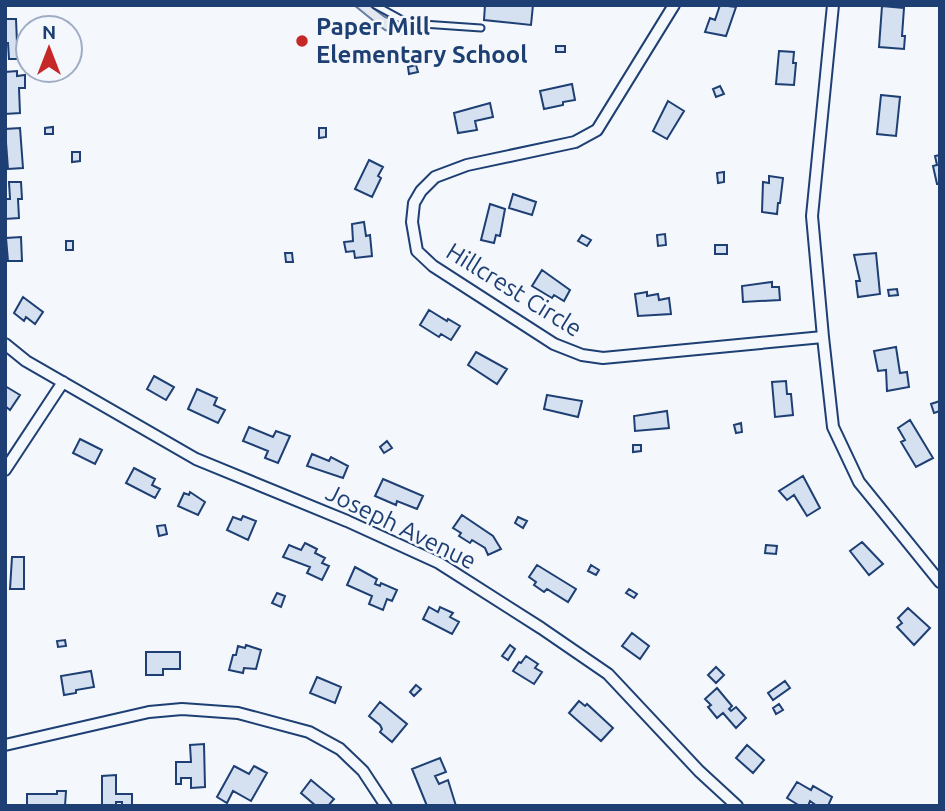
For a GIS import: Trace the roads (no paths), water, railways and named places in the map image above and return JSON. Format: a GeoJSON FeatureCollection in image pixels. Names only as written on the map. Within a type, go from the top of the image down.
{"type":"FeatureCollection","features":[{"type":"Feature","properties":{"kind":"street","name":"Hillcrest Circle"},"geometry":{"type":"LineString","coordinates":[[674,5],[597,130],[575,142],[467,165],[435,177],[414,203],[412,222],[416,251],[433,266],[554,344],[582,355],[603,358],[823,337]]}},
{"type":"Feature","properties":{"kind":"street"},"geometry":{"type":"LineString","coordinates":[[833,5],[813,216],[834,427],[859,482],[940,582]]}},
{"type":"Feature","properties":{"kind":"street","name":"Joseph Avenue"},"geometry":{"type":"LineString","coordinates":[[5,344],[26,361],[196,458],[439,563],[608,674],[713,785],[737,806]]}},
{"type":"Feature","properties":{"kind":"street"},"geometry":{"type":"LineString","coordinates":[[5,470],[63,382]]}},
{"type":"Feature","properties":{"kind":"street"},"geometry":{"type":"LineString","coordinates":[[5,746],[149,712],[182,709],[238,713],[262,717],[309,732],[340,749],[363,771],[386,806]]}},
{"type":"Feature","properties":{"kind":"lane"},"geometry":{"type":"LineString","coordinates":[[375,5],[408,23],[481,28]]}},
{"type":"Feature","properties":{"kind":"place","name":"Paper Mill Elementary School"},"geometry":{"type":"Point","coordinates":[302,41]}}]}
